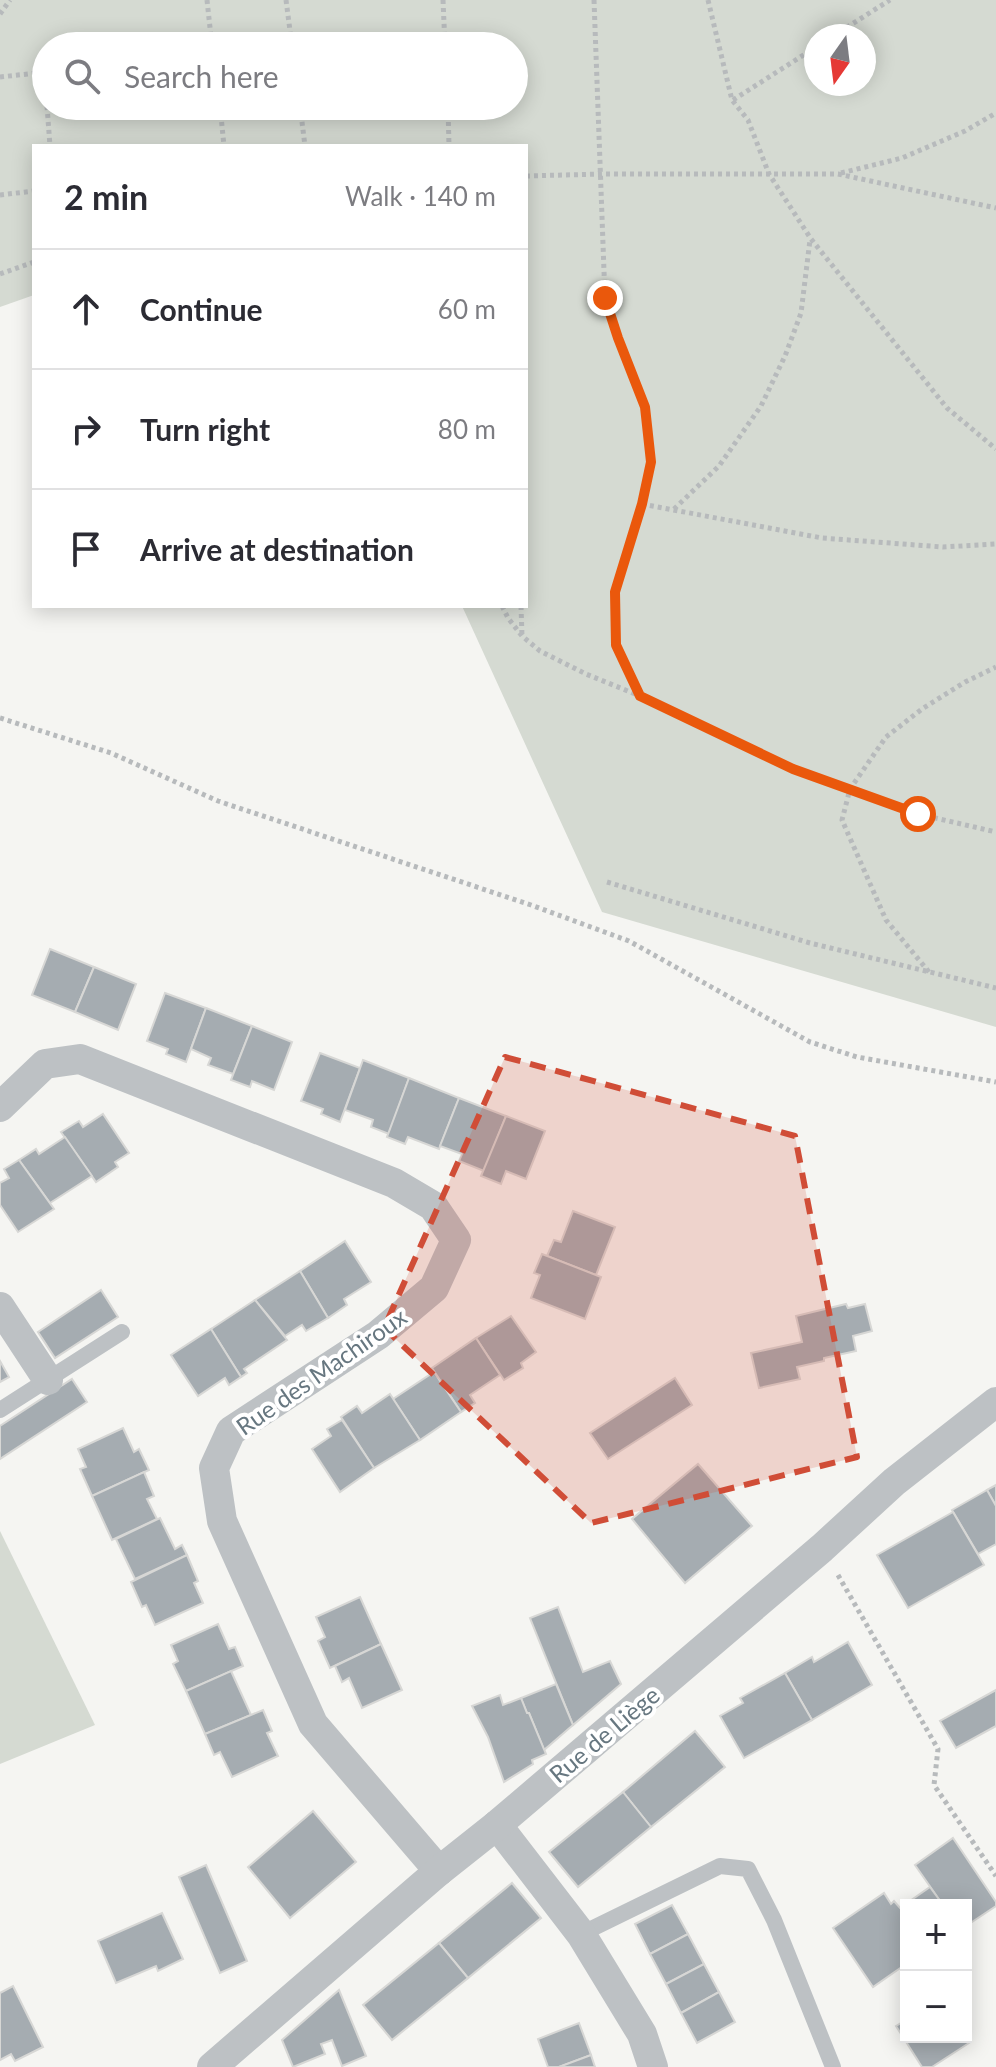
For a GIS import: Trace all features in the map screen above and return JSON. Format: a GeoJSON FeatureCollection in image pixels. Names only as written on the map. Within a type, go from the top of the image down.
{"type":"FeatureCollection","features":[{"type":"Feature","properties":{"kind":"street","name":"Rue des Machiroux"},"geometry":{"type":"LineString","coordinates":[[0,1107],[45,1064],[80,1059],[394,1183],[433,1206],[456,1240],[434,1288],[378,1335],[231,1431],[214,1468],[222,1521],[313,1724],[439,1871]]}},
{"type":"Feature","properties":{"kind":"street"},"geometry":{"type":"LineString","coordinates":[[0,1307],[48,1380]]}},
{"type":"Feature","properties":{"kind":"street","name":"Rue de Liège"},"geometry":{"type":"LineString","coordinates":[[212,2067],[822,1548],[894,1482],[996,1402]]}},
{"type":"Feature","properties":{"kind":"street"},"geometry":{"type":"LineString","coordinates":[[497,1825],[581,1934],[642,2034],[653,2067]]}},
{"type":"Feature","properties":{"kind":"lane"},"geometry":{"type":"LineString","coordinates":[[0,1410],[122,1332]]}},
{"type":"Feature","properties":{"kind":"lane"},"geometry":{"type":"LineString","coordinates":[[581,1934],[720,1866],[748,1869],[774,1920],[833,2067]]}},
{"type":"Feature","properties":{"kind":"path"},"geometry":{"type":"LineString","coordinates":[[0,14],[10,0]]}},
{"type":"Feature","properties":{"kind":"path"},"geometry":{"type":"LineString","coordinates":[[207,0],[210,32]]}},
{"type":"Feature","properties":{"kind":"path"},"geometry":{"type":"LineString","coordinates":[[286,0],[290,32]]}},
{"type":"Feature","properties":{"kind":"path"},"geometry":{"type":"LineString","coordinates":[[443,0],[444,32]]}},
{"type":"Feature","properties":{"kind":"path"},"geometry":{"type":"LineString","coordinates":[[594,0],[605,298],[645,407],[651,462],[642,504],[615,592],[616,645],[640,696]]}},
{"type":"Feature","properties":{"kind":"path"},"geometry":{"type":"LineString","coordinates":[[708,0],[732,100],[748,120],[769,174],[811,239],[947,408],[996,449]]}},
{"type":"Feature","properties":{"kind":"path"},"geometry":{"type":"LineString","coordinates":[[852,24],[890,0]]}},
{"type":"Feature","properties":{"kind":"path"},"geometry":{"type":"LineString","coordinates":[[732,100],[804,55]]}},
{"type":"Feature","properties":{"kind":"path"},"geometry":{"type":"LineString","coordinates":[[0,77],[32,73]]}},
{"type":"Feature","properties":{"kind":"path"},"geometry":{"type":"LineString","coordinates":[[838,174],[902,158],[965,131],[996,113]]}},
{"type":"Feature","properties":{"kind":"path"},"geometry":{"type":"LineString","coordinates":[[48,120],[50,144]]}},
{"type":"Feature","properties":{"kind":"path"},"geometry":{"type":"LineString","coordinates":[[221,120],[224,144]]}},
{"type":"Feature","properties":{"kind":"path"},"geometry":{"type":"LineString","coordinates":[[302,120],[305,144]]}},
{"type":"Feature","properties":{"kind":"path"},"geometry":{"type":"LineString","coordinates":[[448,120],[449,144]]}},
{"type":"Feature","properties":{"kind":"path"},"geometry":{"type":"LineString","coordinates":[[528,176],[838,174],[996,208]]}},
{"type":"Feature","properties":{"kind":"path"},"geometry":{"type":"LineString","coordinates":[[0,195],[32,191]]}},
{"type":"Feature","properties":{"kind":"path"},"geometry":{"type":"LineString","coordinates":[[674,510],[719,466],[761,406],[801,313],[811,239]]}},
{"type":"Feature","properties":{"kind":"path"},"geometry":{"type":"LineString","coordinates":[[0,274],[32,263]]}},
{"type":"Feature","properties":{"kind":"path"},"geometry":{"type":"LineString","coordinates":[[642,504],[822,538],[943,547],[996,544]]}},
{"type":"Feature","properties":{"kind":"path"},"geometry":{"type":"LineString","coordinates":[[503,608],[522,636],[540,651],[793,769],[918,814],[996,832]]}},
{"type":"Feature","properties":{"kind":"path"},"geometry":{"type":"LineString","coordinates":[[521,608],[522,636]]}},
{"type":"Feature","properties":{"kind":"path"},"geometry":{"type":"LineString","coordinates":[[929,972],[886,920],[842,820],[850,789],[886,737],[922,709],[996,667]]}},
{"type":"Feature","properties":{"kind":"path"},"geometry":{"type":"LineString","coordinates":[[0,718],[111,753],[218,801],[531,905],[629,941],[810,1042],[857,1057],[996,1082]]}},
{"type":"Feature","properties":{"kind":"path"},"geometry":{"type":"LineString","coordinates":[[607,882],[810,943],[996,988]]}},
{"type":"Feature","properties":{"kind":"path"},"geometry":{"type":"LineString","coordinates":[[822,1548],[938,1749],[934,1785],[996,1876]]}},
{"type":"Feature","properties":{"kind":"highlighted area"},"geometry":{"type":"Polygon","coordinates":[[[505,1057],[795,1136],[857,1457],[591,1523],[384,1328],[505,1057]]]}},
{"type":"Feature","properties":{"kind":"shaded area"},"geometry":{"type":"Polygon","coordinates":[[[0,0],[996,0],[996,1027],[602,912],[463,608],[528,608],[528,144],[32,144],[32,296],[0,307],[0,0]]]}},
{"type":"Feature","properties":{"kind":"shaded area"},"geometry":{"type":"Polygon","coordinates":[[[0,1531],[95,1725],[0,1764],[0,1531]]]}},
{"type":"Feature","properties":{"kind":"building"},"geometry":{"type":"Polygon","coordinates":[[[50,949],[94,967],[75,1012],[32,995],[50,949]]]}},
{"type":"Feature","properties":{"kind":"building"},"geometry":{"type":"Polygon","coordinates":[[[94,967],[136,984],[118,1030],[75,1012],[94,967]]]}},
{"type":"Feature","properties":{"kind":"building"},"geometry":{"type":"Polygon","coordinates":[[[165,993],[206,1008],[186,1062],[166,1054],[168,1049],[147,1041],[165,993]]]}},
{"type":"Feature","properties":{"kind":"building"},"geometry":{"type":"Polygon","coordinates":[[[206,1008],[252,1026],[233,1074],[208,1065],[211,1058],[191,1049],[206,1008]]]}},
{"type":"Feature","properties":{"kind":"building"},"geometry":{"type":"Polygon","coordinates":[[[252,1026],[292,1042],[274,1090],[252,1081],[250,1087],[231,1080],[252,1026]]]}},
{"type":"Feature","properties":{"kind":"building"},"geometry":{"type":"Polygon","coordinates":[[[320,1053],[360,1068],[340,1122],[321,1114],[323,1109],[301,1101],[320,1053]]]}},
{"type":"Feature","properties":{"kind":"building"},"geometry":{"type":"Polygon","coordinates":[[[363,1060],[409,1078],[389,1134],[371,1127],[373,1120],[345,1110],[363,1060]]]}},
{"type":"Feature","properties":{"kind":"building"},"geometry":{"type":"Polygon","coordinates":[[[409,1078],[459,1098],[439,1149],[408,1137],[405,1144],[387,1137],[409,1078]]]}},
{"type":"Feature","properties":{"kind":"building"},"geometry":{"type":"Polygon","coordinates":[[[459,1098],[506,1116],[484,1171],[459,1161],[462,1154],[440,1146],[459,1098]]]}},
{"type":"Feature","properties":{"kind":"building"},"geometry":{"type":"Polygon","coordinates":[[[103,1114],[129,1153],[115,1162],[118,1167],[96,1182],[61,1132],[79,1121],[83,1127],[103,1114]]]}},
{"type":"Feature","properties":{"kind":"building"},"geometry":{"type":"Polygon","coordinates":[[[506,1116],[545,1131],[526,1179],[506,1171],[501,1184],[481,1176],[506,1116]]]}},
{"type":"Feature","properties":{"kind":"building"},"geometry":{"type":"Polygon","coordinates":[[[65,1137],[92,1176],[50,1203],[19,1160],[36,1149],[39,1154],[65,1137]]]}},
{"type":"Feature","properties":{"kind":"building"},"geometry":{"type":"Polygon","coordinates":[[[19,1160],[54,1209],[18,1232],[0,1205],[0,1183],[9,1178],[4,1169],[19,1160]]]}},
{"type":"Feature","properties":{"kind":"building"},"geometry":{"type":"Polygon","coordinates":[[[573,1211],[615,1227],[596,1275],[547,1256],[554,1240],[561,1242],[573,1211]]]}},
{"type":"Feature","properties":{"kind":"building"},"geometry":{"type":"Polygon","coordinates":[[[345,1241],[371,1282],[344,1299],[347,1305],[328,1318],[300,1271],[345,1241]]]}},
{"type":"Feature","properties":{"kind":"building"},"geometry":{"type":"Polygon","coordinates":[[[542,1254],[601,1277],[585,1319],[531,1298],[540,1275],[534,1273],[542,1254]]]}},
{"type":"Feature","properties":{"kind":"building"},"geometry":{"type":"Polygon","coordinates":[[[300,1271],[328,1318],[306,1331],[302,1325],[285,1336],[255,1300],[300,1271]]]}},
{"type":"Feature","properties":{"kind":"building"},"geometry":{"type":"Polygon","coordinates":[[[101,1290],[118,1317],[55,1358],[38,1332],[101,1290]]]}},
{"type":"Feature","properties":{"kind":"building"},"geometry":{"type":"Polygon","coordinates":[[[255,1300],[287,1340],[244,1369],[247,1373],[241,1377],[211,1329],[255,1300]]]}},
{"type":"Feature","properties":{"kind":"building"},"geometry":{"type":"Polygon","coordinates":[[[846,1304],[848,1308],[865,1304],[872,1331],[853,1336],[856,1351],[797,1367],[800,1379],[759,1388],[751,1353],[802,1342],[796,1316],[846,1304]]]}},
{"type":"Feature","properties":{"kind":"building"},"geometry":{"type":"Polygon","coordinates":[[[511,1316],[536,1352],[521,1363],[523,1368],[504,1380],[476,1338],[511,1316]]]}},
{"type":"Feature","properties":{"kind":"building"},"geometry":{"type":"Polygon","coordinates":[[[211,1329],[241,1377],[229,1385],[225,1378],[198,1396],[171,1355],[211,1329]]]}},
{"type":"Feature","properties":{"kind":"building"},"geometry":{"type":"Polygon","coordinates":[[[476,1338],[500,1375],[470,1395],[475,1403],[461,1412],[432,1368],[476,1338]]]}},
{"type":"Feature","properties":{"kind":"building"},"geometry":{"type":"Polygon","coordinates":[[[0,1361],[9,1377],[0,1382],[0,1361]]]}},
{"type":"Feature","properties":{"kind":"building"},"geometry":{"type":"Polygon","coordinates":[[[434,1372],[461,1412],[420,1440],[393,1399],[434,1372]]]}},
{"type":"Feature","properties":{"kind":"building"},"geometry":{"type":"Polygon","coordinates":[[[675,1378],[692,1405],[608,1459],[590,1433],[675,1378]]]}},
{"type":"Feature","properties":{"kind":"building"},"geometry":{"type":"Polygon","coordinates":[[[72,1379],[87,1402],[0,1459],[0,1426],[72,1379]]]}},
{"type":"Feature","properties":{"kind":"building"},"geometry":{"type":"Polygon","coordinates":[[[390,1394],[420,1440],[374,1468],[341,1417],[357,1406],[362,1413],[390,1394]]]}},
{"type":"Feature","properties":{"kind":"building"},"geometry":{"type":"Polygon","coordinates":[[[342,1420],[374,1468],[340,1492],[312,1449],[331,1436],[327,1429],[342,1420]]]}},
{"type":"Feature","properties":{"kind":"building"},"geometry":{"type":"Polygon","coordinates":[[[123,1428],[134,1452],[139,1449],[149,1470],[92,1496],[80,1469],[86,1467],[78,1449],[123,1428]]]}},
{"type":"Feature","properties":{"kind":"building"},"geometry":{"type":"Polygon","coordinates":[[[698,1464],[752,1526],[685,1583],[632,1519],[698,1464]]]}},
{"type":"Feature","properties":{"kind":"building"},"geometry":{"type":"Polygon","coordinates":[[[144,1472],[154,1496],[147,1499],[157,1519],[112,1540],[92,1496],[144,1472]]]}},
{"type":"Feature","properties":{"kind":"building"},"geometry":{"type":"Polygon","coordinates":[[[996,1485],[996,1506],[987,1490],[996,1485]]]}},
{"type":"Feature","properties":{"kind":"building"},"geometry":{"type":"Polygon","coordinates":[[[987,1490],[996,1506],[996,1544],[978,1554],[952,1510],[987,1490]]]}},
{"type":"Feature","properties":{"kind":"building"},"geometry":{"type":"Polygon","coordinates":[[[953,1512],[984,1565],[908,1608],[877,1555],[953,1512]]]}},
{"type":"Feature","properties":{"kind":"building"},"geometry":{"type":"Polygon","coordinates":[[[160,1518],[175,1549],[182,1545],[187,1555],[135,1579],[116,1539],[160,1518]]]}},
{"type":"Feature","properties":{"kind":"building"},"geometry":{"type":"Polygon","coordinates":[[[187,1555],[203,1603],[155,1625],[146,1605],[142,1607],[131,1582],[187,1555]]]}},
{"type":"Feature","properties":{"kind":"building"},"geometry":{"type":"Polygon","coordinates":[[[360,1597],[381,1644],[330,1668],[318,1641],[325,1637],[316,1617],[360,1597]]]}},
{"type":"Feature","properties":{"kind":"building"},"geometry":{"type":"Polygon","coordinates":[[[558,1607],[583,1672],[610,1661],[621,1684],[573,1725],[530,1618],[558,1607]]]}},
{"type":"Feature","properties":{"kind":"building"},"geometry":{"type":"Polygon","coordinates":[[[218,1624],[229,1649],[235,1647],[243,1666],[186,1691],[173,1664],[178,1661],[171,1645],[218,1624]]]}},
{"type":"Feature","properties":{"kind":"building"},"geometry":{"type":"Polygon","coordinates":[[[848,1642],[872,1685],[812,1720],[785,1673],[812,1657],[814,1662],[848,1642]]]}},
{"type":"Feature","properties":{"kind":"building"},"geometry":{"type":"Polygon","coordinates":[[[381,1644],[402,1690],[362,1708],[349,1678],[342,1682],[335,1666],[381,1644]]]}},
{"type":"Feature","properties":{"kind":"building"},"geometry":{"type":"Polygon","coordinates":[[[231,1671],[251,1715],[205,1734],[186,1691],[231,1671]]]}},
{"type":"Feature","properties":{"kind":"building"},"geometry":{"type":"Polygon","coordinates":[[[785,1673],[812,1720],[744,1758],[720,1716],[743,1703],[740,1698],[785,1673]]]}},
{"type":"Feature","properties":{"kind":"building"},"geometry":{"type":"Polygon","coordinates":[[[556,1684],[573,1725],[544,1750],[521,1698],[556,1684]]]}},
{"type":"Feature","properties":{"kind":"building"},"geometry":{"type":"Polygon","coordinates":[[[996,1690],[996,1726],[956,1748],[940,1721],[996,1690]]]}},
{"type":"Feature","properties":{"kind":"building"},"geometry":{"type":"Polygon","coordinates":[[[500,1695],[503,1705],[521,1698],[546,1754],[532,1760],[533,1764],[504,1782],[488,1737],[472,1706],[500,1695]]]}},
{"type":"Feature","properties":{"kind":"building"},"geometry":{"type":"Polygon","coordinates":[[[263,1710],[272,1731],[267,1733],[278,1756],[232,1777],[220,1752],[214,1755],[205,1734],[263,1710]]]}},
{"type":"Feature","properties":{"kind":"building"},"geometry":{"type":"Polygon","coordinates":[[[695,1731],[725,1767],[651,1827],[623,1792],[695,1731]]]}},
{"type":"Feature","properties":{"kind":"building"},"geometry":{"type":"Polygon","coordinates":[[[623,1792],[651,1827],[578,1887],[549,1852],[623,1792]]]}},
{"type":"Feature","properties":{"kind":"building"},"geometry":{"type":"Polygon","coordinates":[[[313,1811],[356,1862],[290,1918],[248,1867],[313,1811]]]}},
{"type":"Feature","properties":{"kind":"building"},"geometry":{"type":"Polygon","coordinates":[[[953,1838],[996,1906],[972,1922],[972,1899],[939,1899],[915,1865],[953,1838]]]}},
{"type":"Feature","properties":{"kind":"building"},"geometry":{"type":"Polygon","coordinates":[[[206,1865],[247,1961],[220,1973],[179,1877],[206,1865]]]}},
{"type":"Feature","properties":{"kind":"building"},"geometry":{"type":"Polygon","coordinates":[[[512,1883],[541,1918],[468,1978],[439,1943],[512,1883]]]}},
{"type":"Feature","properties":{"kind":"building"},"geometry":{"type":"Polygon","coordinates":[[[930,1887],[939,1899],[913,1899],[930,1887]]]}},
{"type":"Feature","properties":{"kind":"building"},"geometry":{"type":"Polygon","coordinates":[[[884,1893],[891,1904],[894,1901],[900,1908],[900,1968],[873,1987],[833,1928],[884,1893]]]}},
{"type":"Feature","properties":{"kind":"building"},"geometry":{"type":"Polygon","coordinates":[[[672,1905],[688,1934],[650,1954],[635,1924],[672,1905]]]}},
{"type":"Feature","properties":{"kind":"building"},"geometry":{"type":"Polygon","coordinates":[[[162,1913],[183,1959],[158,1971],[156,1966],[116,1983],[98,1941],[162,1913]]]}},
{"type":"Feature","properties":{"kind":"building"},"geometry":{"type":"Polygon","coordinates":[[[688,1934],[704,1964],[666,1984],[650,1954],[688,1934]]]}},
{"type":"Feature","properties":{"kind":"building"},"geometry":{"type":"Polygon","coordinates":[[[439,1943],[468,1978],[392,2040],[363,2005],[439,1943]]]}},
{"type":"Feature","properties":{"kind":"building"},"geometry":{"type":"Polygon","coordinates":[[[704,1964],[719,1992],[681,2013],[666,1984],[704,1964]]]}},
{"type":"Feature","properties":{"kind":"building"},"geometry":{"type":"Polygon","coordinates":[[[13,1986],[43,2047],[15,2061],[11,2054],[0,2060],[0,1993],[13,1986]]]}},
{"type":"Feature","properties":{"kind":"building"},"geometry":{"type":"Polygon","coordinates":[[[339,1990],[366,2056],[342,2066],[332,2040],[321,2044],[325,2054],[293,2067],[282,2040],[339,1990]]]}},
{"type":"Feature","properties":{"kind":"building"},"geometry":{"type":"Polygon","coordinates":[[[719,1992],[735,2022],[697,2043],[681,2013],[719,1992]]]}},
{"type":"Feature","properties":{"kind":"building"},"geometry":{"type":"Polygon","coordinates":[[[579,2023],[591,2055],[559,2067],[548,2067],[538,2039],[579,2023]]]}},
{"type":"Feature","properties":{"kind":"building"},"geometry":{"type":"Polygon","coordinates":[[[907,2043],[969,2043],[932,2067],[922,2067],[907,2043]]]}},
{"type":"Feature","properties":{"kind":"building"},"geometry":{"type":"Polygon","coordinates":[[[591,2055],[595,2067],[559,2067],[591,2055]]]}},
{"type":"Feature","properties":{"kind":"route"},"geometry":{"type":"LineString","coordinates":[[605,298],[645,407],[651,462],[642,504],[615,592],[616,645],[640,696],[793,769],[918,814]]}}]}
